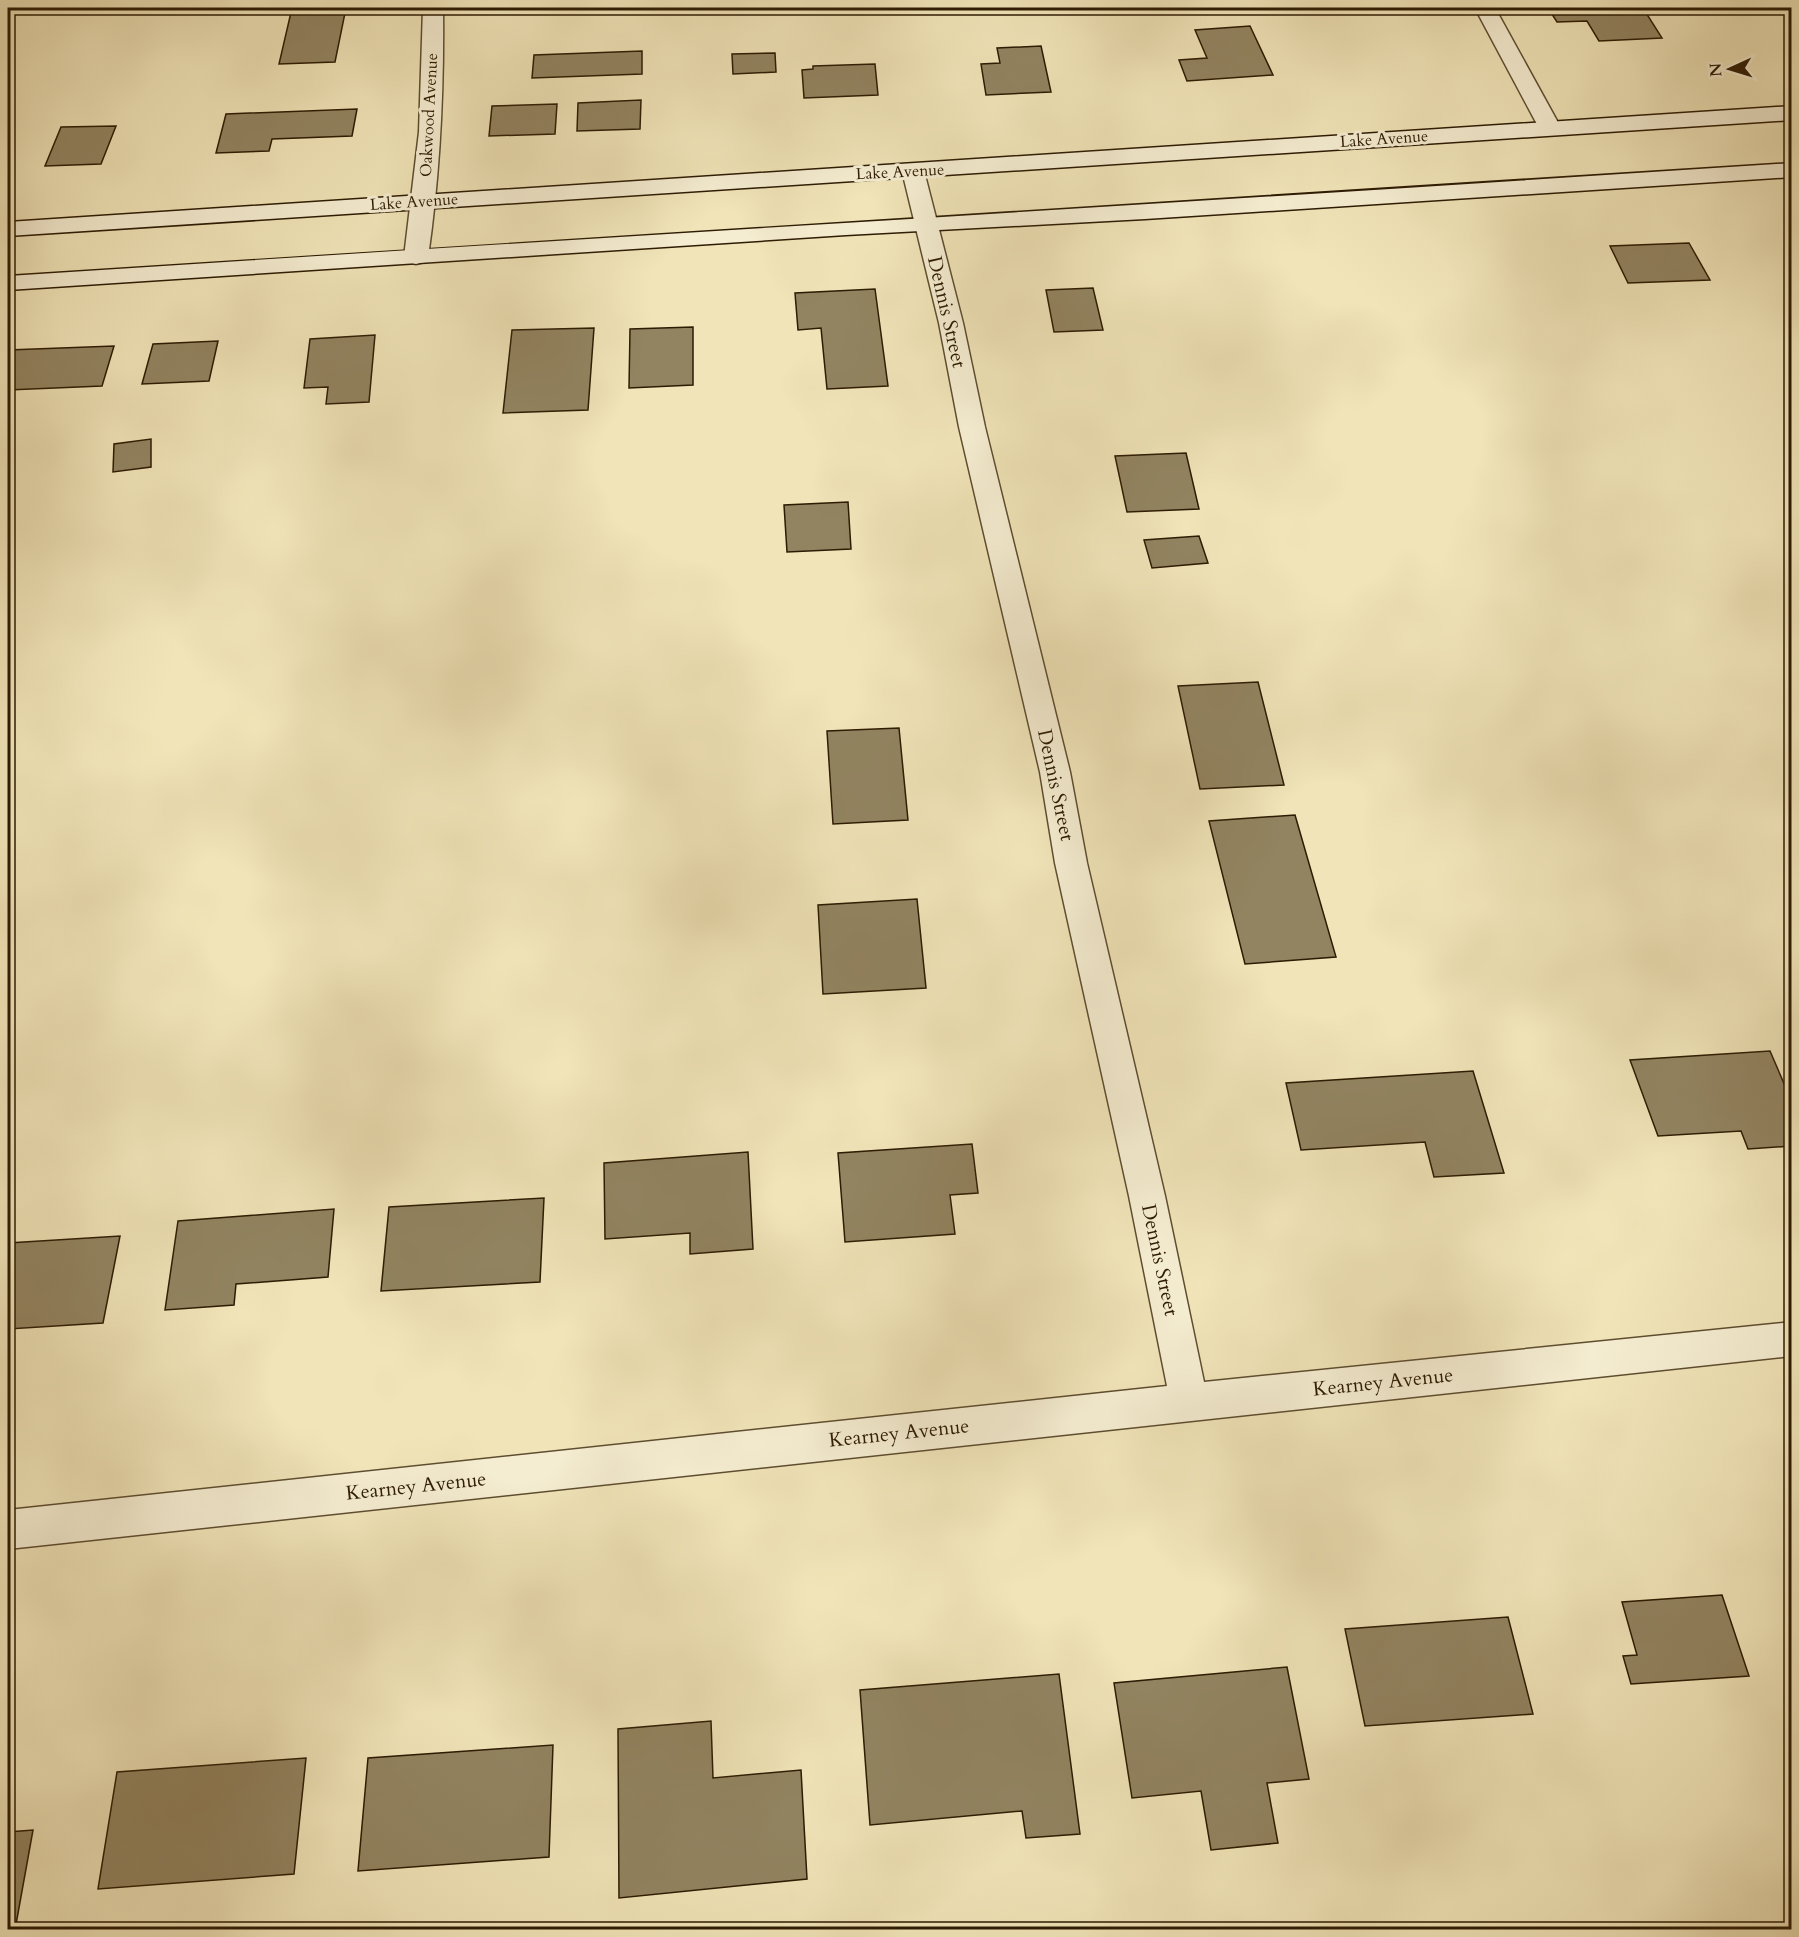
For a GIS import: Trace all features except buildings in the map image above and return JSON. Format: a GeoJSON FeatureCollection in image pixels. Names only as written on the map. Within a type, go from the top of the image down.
{"type":"FeatureCollection","features":[{"type":"Feature","properties":{"kind":"main road","name":"Oakwood Avenue"},"geometry":{"type":"LineString","coordinates":[[416,257],[424,201],[434,40],[433,8]]}},
{"type":"Feature","properties":{"kind":"main road"},"geometry":{"type":"LineString","coordinates":[[1485,8],[1550,128]]}},
{"type":"Feature","properties":{"kind":"main road","name":"Lake Avenue"},"geometry":{"type":"LineString","coordinates":[[8,229],[1791,113]]}},
{"type":"Feature","properties":{"kind":"main road"},"geometry":{"type":"LineString","coordinates":[[8,283],[1791,170]]}},
{"type":"Feature","properties":{"kind":"main road","name":"Dennis Street"},"geometry":{"type":"LineString","coordinates":[[913,171],[951,323],[972,427],[1055,772],[1071,863],[1147,1196],[1189,1402]]}},
{"type":"Feature","properties":{"kind":"main road","name":"Kearney Avenue"},"geometry":{"type":"LineString","coordinates":[[8,1530],[1791,1339]]}}]}
